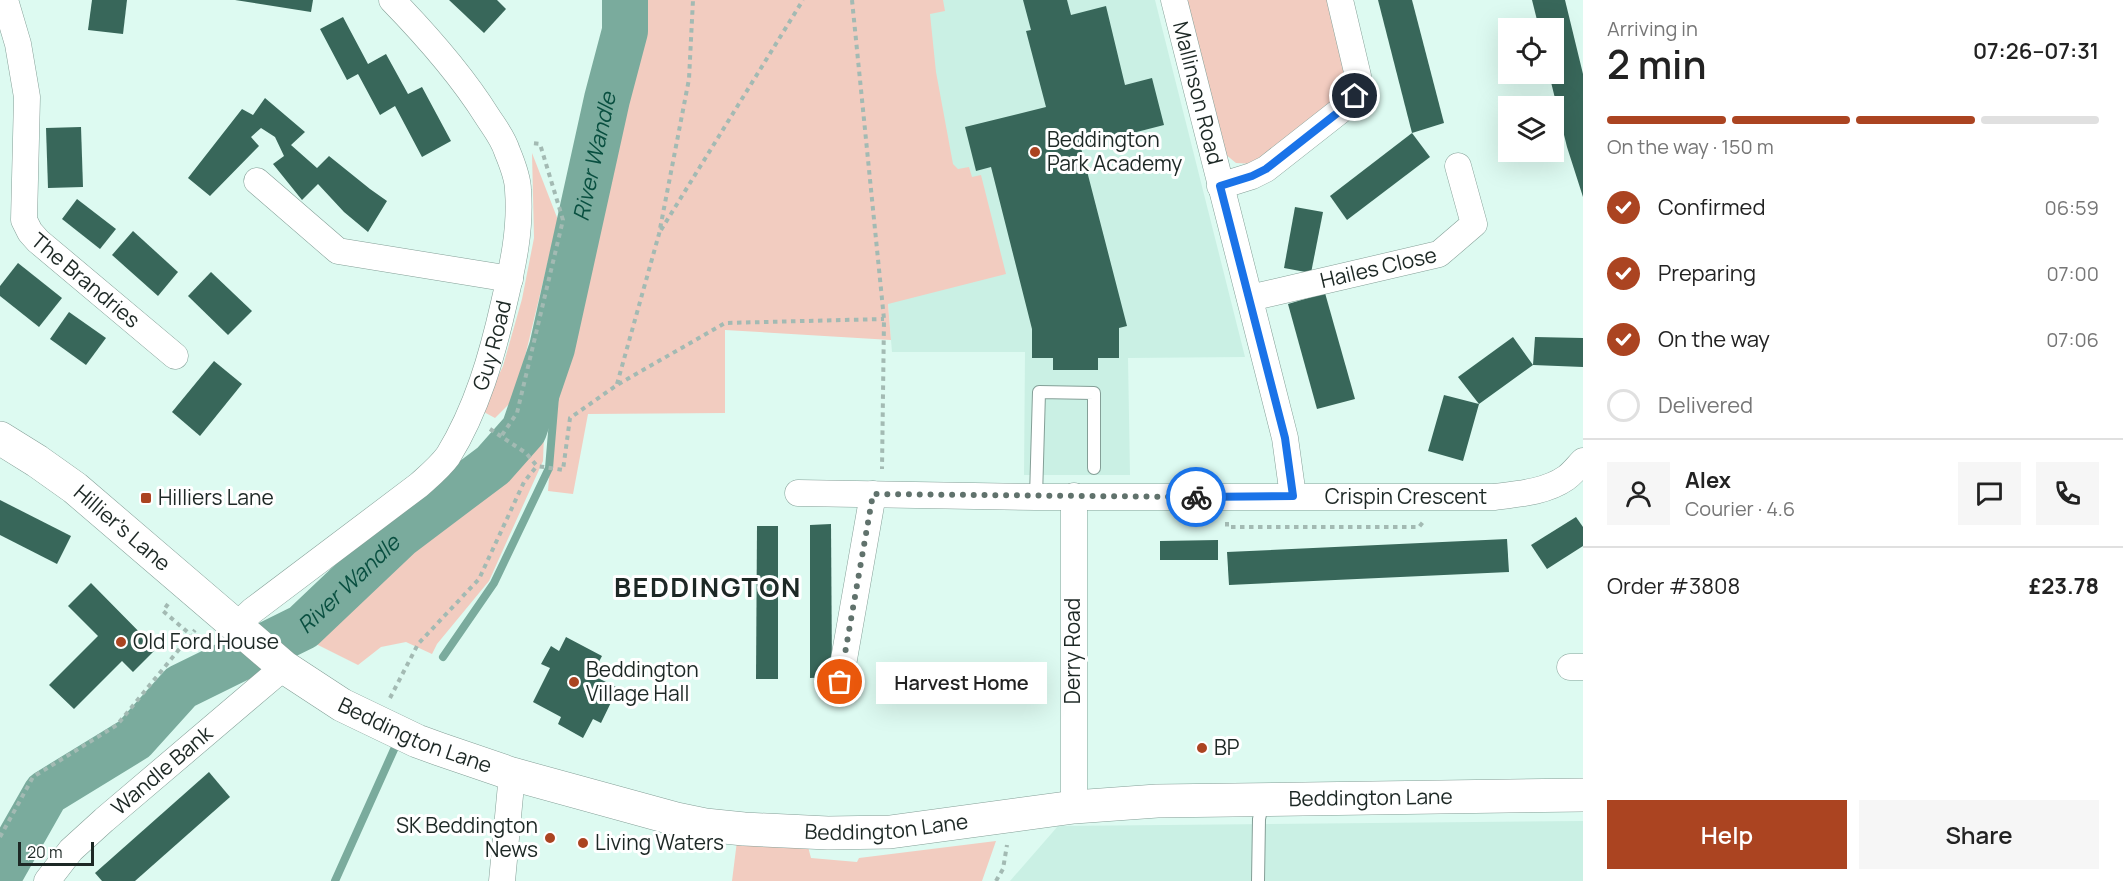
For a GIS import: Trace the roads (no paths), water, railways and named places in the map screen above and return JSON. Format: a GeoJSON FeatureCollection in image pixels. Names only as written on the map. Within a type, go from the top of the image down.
{"type":"FeatureCollection","features":[{"type":"Feature","properties":{"kind":"main road","name":"Hillier's Lane"},"geometry":{"type":"LineString","coordinates":[[0,438],[75,488],[236,626]]}},
{"type":"Feature","properties":{"kind":"main road","name":"Beddington Lane"},"geometry":{"type":"LineString","coordinates":[[236,626],[284,668],[342,705],[417,741],[512,774],[705,825],[828,833],[890,832],[1074,807],[1157,801],[1583,795]]}},
{"type":"Feature","properties":{"kind":"street","name":"The Brandries"},"geometry":{"type":"LineString","coordinates":[[5,0],[18,44],[27,97],[12,187],[24,220],[38,241],[175,356]]}},
{"type":"Feature","properties":{"kind":"street","name":"Guy Road"},"geometry":{"type":"LineString","coordinates":[[236,626],[252,611],[419,485],[439,467],[468,417],[481,388],[492,354],[518,238],[518,187],[507,151],[482,107],[449,62],[392,0]]}},
{"type":"Feature","properties":{"kind":"street","name":"Mallinson Road"},"geometry":{"type":"LineString","coordinates":[[1174,0],[1285,438],[1293,496]]}},
{"type":"Feature","properties":{"kind":"street","name":"Mallinson Road"},"geometry":{"type":"LineString","coordinates":[[1220,186],[1266,169],[1350,103],[1355,96],[1358,76],[1340,0]]}},
{"type":"Feature","properties":{"kind":"street","name":"Hailes Close"},"geometry":{"type":"LineString","coordinates":[[1250,298],[1439,254],[1474,224],[1458,166]]}},
{"type":"Feature","properties":{"kind":"street"},"geometry":{"type":"LineString","coordinates":[[257,181],[338,251],[510,279]]}},
{"type":"Feature","properties":{"kind":"street","name":"Crispin Crescent"},"geometry":{"type":"LineString","coordinates":[[798,493],[1036,497],[1484,497],[1525,494],[1548,486],[1567,477],[1583,460]]}},
{"type":"Feature","properties":{"kind":"street"},"geometry":{"type":"LineString","coordinates":[[840,682],[878,494]]}},
{"type":"Feature","properties":{"kind":"street","name":"Derry Road"},"geometry":{"type":"LineString","coordinates":[[1074,496],[1074,807]]}},
{"type":"Feature","properties":{"kind":"street","name":"Wandle Bank"},"geometry":{"type":"LineString","coordinates":[[46,881],[71,850],[96,827],[284,668]]}},
{"type":"Feature","properties":{"kind":"street"},"geometry":{"type":"LineString","coordinates":[[502,881],[512,774]]}},
{"type":"Feature","properties":{"kind":"lane"},"geometry":{"type":"LineString","coordinates":[[1036,497],[1039,392],[1094,393],[1094,468]]}},
{"type":"Feature","properties":{"kind":"lane"},"geometry":{"type":"LineString","coordinates":[[1258,881],[1259,819],[1264,799]]}},
{"type":"Feature","properties":{"kind":"waterway","name":"River Wandle"},"geometry":{"type":"LineString","coordinates":[[0,874],[46,793],[134,739],[181,687],[303,627],[400,535],[493,465],[524,430],[552,348],[607,99],[625,31],[625,0]]}},
{"type":"Feature","properties":{"kind":"waterway","name":"River Wandle"},"geometry":{"type":"LineString","coordinates":[[443,657],[494,583],[549,468],[555,397],[552,348]]}},
{"type":"Feature","properties":{"kind":"waterway","name":"River Wandle"},"geometry":{"type":"LineString","coordinates":[[335,881],[396,745]]}},
{"type":"Feature","properties":{"kind":"place","name":"Beddington Park Academy"},"geometry":{"type":"Point","coordinates":[1035,152]}},
{"type":"Feature","properties":{"kind":"place","name":"Hilliers Lane"},"geometry":{"type":"Point","coordinates":[146,498]}},
{"type":"Feature","properties":{"kind":"place","name":"Old Ford House"},"geometry":{"type":"Point","coordinates":[121,642]}},
{"type":"Feature","properties":{"kind":"place","name":"Beddington Village Hall"},"geometry":{"type":"Point","coordinates":[574,682]}},
{"type":"Feature","properties":{"kind":"place","name":"Harvest Home"},"geometry":{"type":"Point","coordinates":[840,682]}},
{"type":"Feature","properties":{"kind":"place","name":"BP"},"geometry":{"type":"Point","coordinates":[1202,748]}},
{"type":"Feature","properties":{"kind":"place","name":"SK Beddington News"},"geometry":{"type":"Point","coordinates":[550,838]}},
{"type":"Feature","properties":{"kind":"place","name":"Living Waters"},"geometry":{"type":"Point","coordinates":[583,843]}},
{"type":"Feature","properties":{"kind":"district","name":"BEDDINGTON"},"geometry":{"type":"Point","coordinates":[708,588]}}]}
